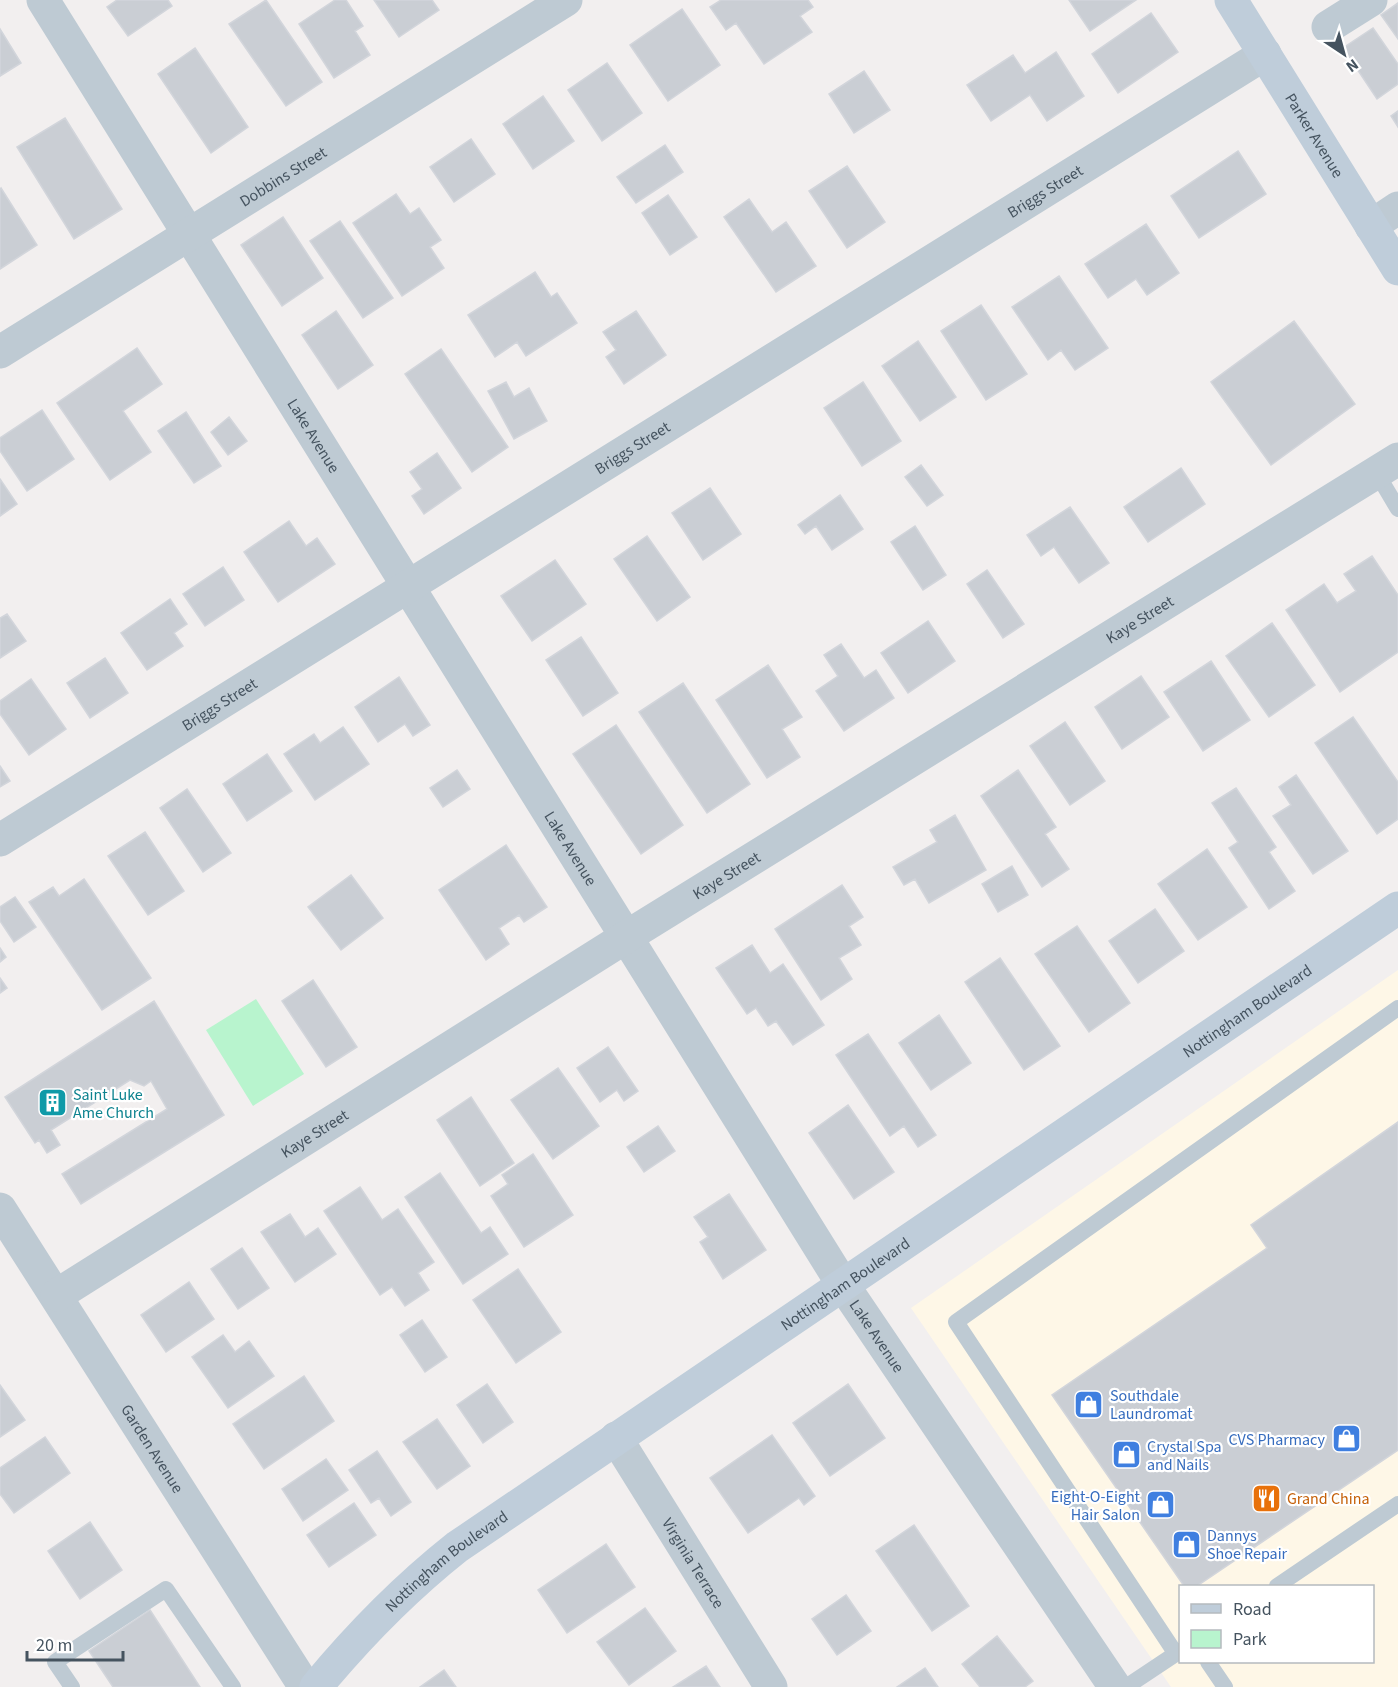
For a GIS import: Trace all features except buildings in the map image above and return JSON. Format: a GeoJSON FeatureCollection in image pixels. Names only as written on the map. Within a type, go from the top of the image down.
{"type":"FeatureCollection","features":[{"type":"Feature","properties":{"kind":"street","name":"Lake Avenue"},"geometry":{"type":"LineString","coordinates":[[43,0],[843,1285],[1115,1687]]}},
{"type":"Feature","properties":{"kind":"street","name":"Dobbins Street"},"geometry":{"type":"LineString","coordinates":[[0,352],[566,0]]}},
{"type":"Feature","properties":{"kind":"street","name":"Parker Avenue"},"geometry":{"type":"LineString","coordinates":[[1231,0],[1398,269]]}},
{"type":"Feature","properties":{"kind":"street"},"geometry":{"type":"LineString","coordinates":[[1328,27],[1371,0]]}},
{"type":"Feature","properties":{"kind":"street","name":"Briggs Street"},"geometry":{"type":"LineString","coordinates":[[0,840],[1265,54]]}},
{"type":"Feature","properties":{"kind":"street"},"geometry":{"type":"LineString","coordinates":[[1371,226],[1398,208]]}},
{"type":"Feature","properties":{"kind":"street","name":"Kaye Street"},"geometry":{"type":"LineString","coordinates":[[57,1295],[626,937],[1387,466]]}},
{"type":"Feature","properties":{"kind":"street","name":"Nottingham Boulevard"},"geometry":{"type":"LineString","coordinates":[[316,1687],[358,1636],[415,1580],[457,1547],[1398,908]]}},
{"type":"Feature","properties":{"kind":"street","name":"Garden Avenue"},"geometry":{"type":"LineString","coordinates":[[0,1209],[57,1295],[304,1687]]}},
{"type":"Feature","properties":{"kind":"street","name":"Virginia Terrace"},"geometry":{"type":"LineString","coordinates":[[616,1438],[771,1687]]}},
{"type":"Feature","properties":{"kind":"lane"},"geometry":{"type":"LineString","coordinates":[[1387,466],[1398,509]]}},
{"type":"Feature","properties":{"kind":"lane"},"geometry":{"type":"LineString","coordinates":[[1126,1687],[1178,1652],[956,1322],[1398,1008]]}},
{"type":"Feature","properties":{"kind":"lane"},"geometry":{"type":"LineString","coordinates":[[1280,1585],[1398,1504]]}},
{"type":"Feature","properties":{"kind":"lane"},"geometry":{"type":"LineString","coordinates":[[72,1687],[55,1662],[166,1589],[233,1687]]}},
{"type":"Feature","properties":{"kind":"lane"},"geometry":{"type":"LineString","coordinates":[[1209,1663],[1225,1687]]}},
{"type":"Feature","properties":{"kind":"shaded area"},"geometry":{"type":"Polygon","coordinates":[[[1398,970],[1398,1687],[1171,1687],[911,1308],[1398,970]]]}},
{"type":"Feature","properties":{"kind":"green space"},"geometry":{"type":"Polygon","coordinates":[[[256,999],[304,1074],[253,1106],[206,1030],[256,999]]]}},
{"type":"Feature","properties":{"kind":"place","name":"Saint Luke Ame Church"},"geometry":{"type":"Point","coordinates":[52,1103]}},
{"type":"Feature","properties":{"kind":"place","name":"Southdale Laundromat"},"geometry":{"type":"Point","coordinates":[1089,1404]}},
{"type":"Feature","properties":{"kind":"place","name":"CVS Pharmacy"},"geometry":{"type":"Point","coordinates":[1346,1439]}},
{"type":"Feature","properties":{"kind":"place","name":"Crystal Spa and Nails"},"geometry":{"type":"Point","coordinates":[1126,1455]}},
{"type":"Feature","properties":{"kind":"place","name":"Grand China"},"geometry":{"type":"Point","coordinates":[1266,1498]}},
{"type":"Feature","properties":{"kind":"place","name":"Eight-O-Eight Hair Salon"},"geometry":{"type":"Point","coordinates":[1161,1505]}},
{"type":"Feature","properties":{"kind":"place","name":"Dannys Shoe Repair"},"geometry":{"type":"Point","coordinates":[1186,1544]}}]}
